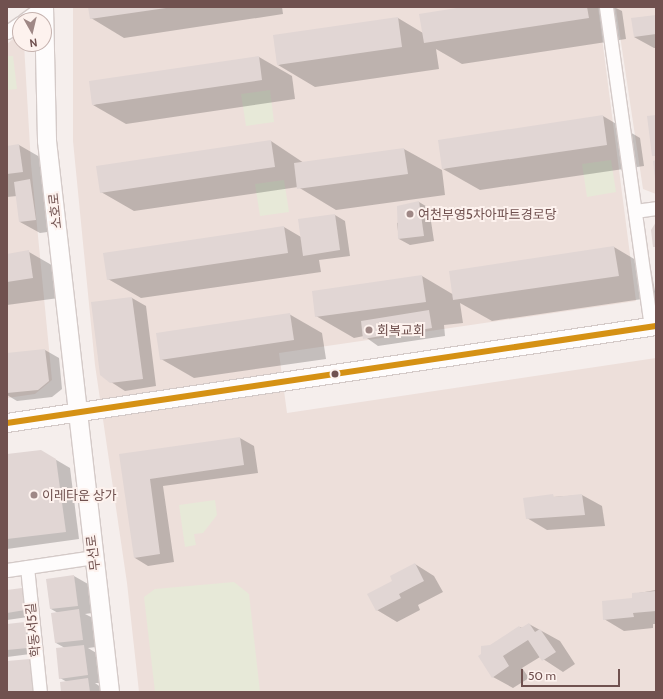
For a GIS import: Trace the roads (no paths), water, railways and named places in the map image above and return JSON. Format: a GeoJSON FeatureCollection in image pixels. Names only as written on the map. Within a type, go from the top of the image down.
{"type":"FeatureCollection","features":[{"type":"Feature","properties":{"kind":"street","name":"소호로"},"geometry":{"type":"LineString","coordinates":[[43,7],[47,141],[77,414]]}},
{"type":"Feature","properties":{"kind":"street"},"geometry":{"type":"LineString","coordinates":[[7,423],[77,414],[654,326],[635,211],[606,7]]}},
{"type":"Feature","properties":{"kind":"street"},"geometry":{"type":"LineString","coordinates":[[635,211],[656,208]]}},
{"type":"Feature","properties":{"kind":"street","name":"무선로"},"geometry":{"type":"LineString","coordinates":[[77,414],[110,692]]}},
{"type":"Feature","properties":{"kind":"street"},"geometry":{"type":"LineString","coordinates":[[7,570],[94,557]]}},
{"type":"Feature","properties":{"kind":"street","name":"학동서5길"},"geometry":{"type":"LineString","coordinates":[[26,567],[40,692]]}},
{"type":"Feature","properties":{"kind":"place","name":"여천부영5차아파트경로당"},"geometry":{"type":"Point","coordinates":[410,214]}},
{"type":"Feature","properties":{"kind":"place","name":"회복교회"},"geometry":{"type":"Point","coordinates":[369,330]}},
{"type":"Feature","properties":{"kind":"place","name":"이레타운 상가"},"geometry":{"type":"Point","coordinates":[34,495]}}]}
